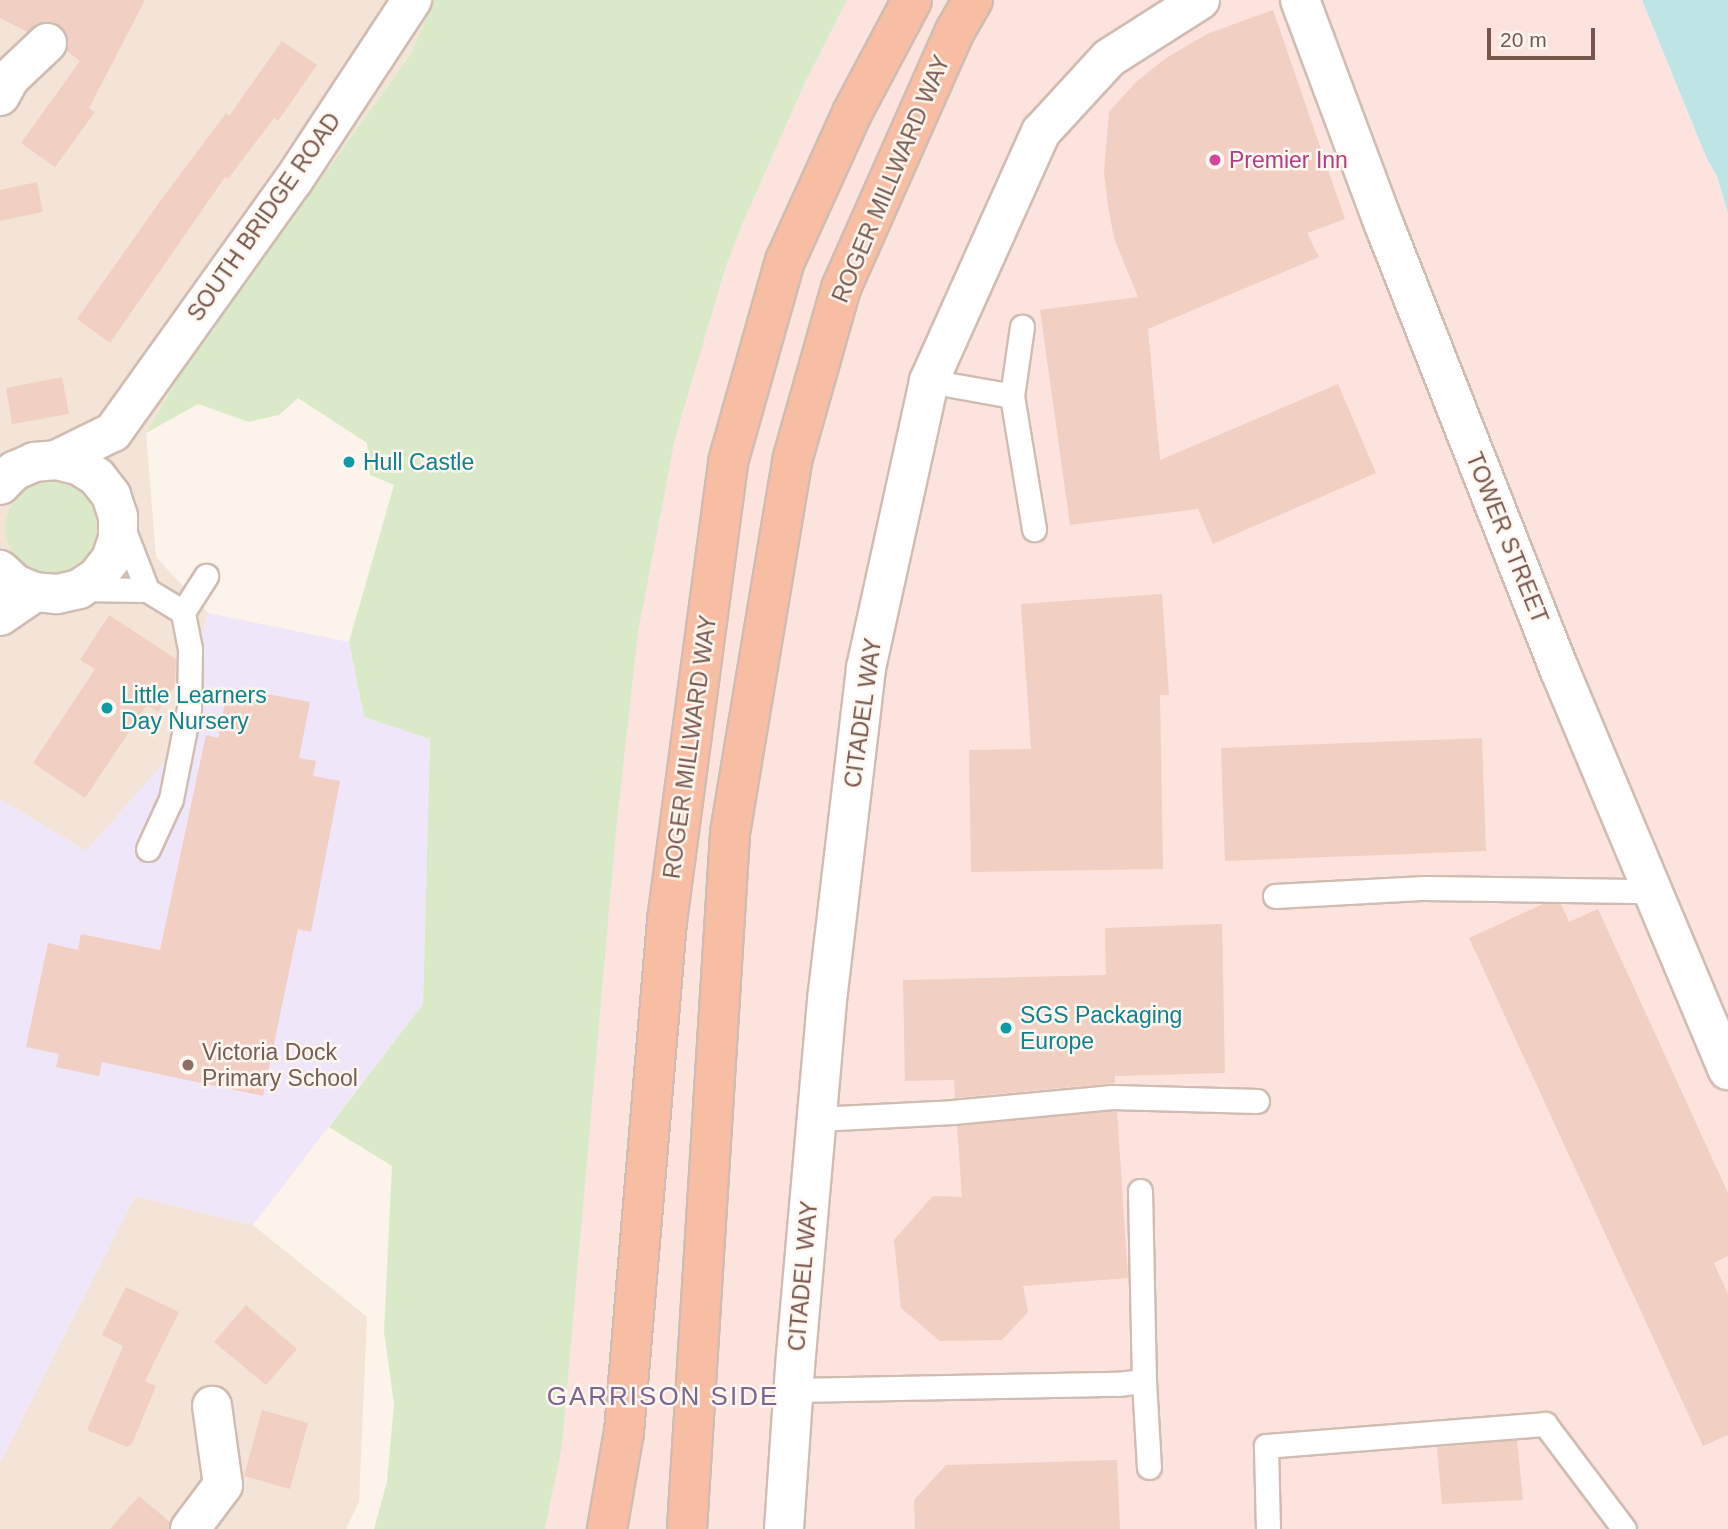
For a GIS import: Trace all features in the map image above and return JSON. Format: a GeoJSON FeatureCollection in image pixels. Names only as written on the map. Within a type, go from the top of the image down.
{"type":"FeatureCollection","features":[{"type":"Feature","properties":{"kind":"highway","name":"ROGER MILLWARD WAY"},"geometry":{"type":"LineString","coordinates":[[607,1529],[624,1432],[667,921],[728,462],[785,261],[852,113],[912,0]]}},
{"type":"Feature","properties":{"kind":"highway","name":"ROGER MILLWARD WAY"},"geometry":{"type":"LineString","coordinates":[[687,1529],[730,833],[792,461],[841,288],[955,31],[973,0]]}},
{"type":"Feature","properties":{"kind":"street","name":"SOUTH BRIDGE ROAD"},"geometry":{"type":"LineString","coordinates":[[0,485],[30,460],[113,432],[293,181],[412,0]]}},
{"type":"Feature","properties":{"kind":"street","name":"CITADEL WAY"},"geometry":{"type":"LineString","coordinates":[[784,1529],[817,1119],[866,668],[929,381],[1041,132],[1109,58],[1200,0]]}},
{"type":"Feature","properties":{"kind":"street","name":"TOWER STREET"},"geometry":{"type":"LineString","coordinates":[[1300,0],[1390,240],[1555,658],[1728,1070]]}},
{"type":"Feature","properties":{"kind":"street"},"geometry":{"type":"LineString","coordinates":[[3,82],[47,43]]}},
{"type":"Feature","properties":{"kind":"street"},"geometry":{"type":"LineString","coordinates":[[0,570],[15,584],[35,592],[58,594],[79,589],[97,577],[111,559],[118,538],[114,505],[113,432]]}},
{"type":"Feature","properties":{"kind":"street"},"geometry":{"type":"LineString","coordinates":[[30,460],[78,465],[97,477],[114,505]]}},
{"type":"Feature","properties":{"kind":"street"},"geometry":{"type":"LineString","coordinates":[[0,616],[35,592]]}},
{"type":"Feature","properties":{"kind":"street"},"geometry":{"type":"LineString","coordinates":[[190,1529],[223,1485],[212,1406]]}},
{"type":"Feature","properties":{"kind":"lane"},"geometry":{"type":"LineString","coordinates":[[1022,327],[1012,396],[1034,529]]}},
{"type":"Feature","properties":{"kind":"lane"},"geometry":{"type":"LineString","coordinates":[[929,381],[1012,396]]}},
{"type":"Feature","properties":{"kind":"lane"},"geometry":{"type":"LineString","coordinates":[[114,505],[147,590]]}},
{"type":"Feature","properties":{"kind":"lane"},"geometry":{"type":"LineString","coordinates":[[148,849],[171,799],[189,708],[190,649],[183,612],[206,576]]}},
{"type":"Feature","properties":{"kind":"lane"},"geometry":{"type":"LineString","coordinates":[[79,589],[147,590],[183,612]]}},
{"type":"Feature","properties":{"kind":"lane"},"geometry":{"type":"LineString","coordinates":[[1275,896],[1425,888],[1653,891]]}},
{"type":"Feature","properties":{"kind":"lane"},"geometry":{"type":"LineString","coordinates":[[817,1119],[1112,1097],[1257,1101]]}},
{"type":"Feature","properties":{"kind":"lane"},"geometry":{"type":"LineString","coordinates":[[1140,1191],[1144,1381],[1149,1467]]}},
{"type":"Feature","properties":{"kind":"lane"},"geometry":{"type":"LineString","coordinates":[[794,1390],[1118,1384],[1144,1381]]}},
{"type":"Feature","properties":{"kind":"lane"},"geometry":{"type":"LineString","coordinates":[[1268,1529],[1266,1446],[1545,1424],[1624,1529]]}},
{"type":"Feature","properties":{"kind":"shaded area"},"geometry":{"type":"Polygon","coordinates":[[[0,0],[434,0],[410,55],[179,376],[146,433],[156,557],[208,613],[165,762],[86,851],[0,799],[0,0]]]}},
{"type":"Feature","properties":{"kind":"shaded area"},"geometry":{"type":"Polygon","coordinates":[[[847,0],[1642,0],[1707,159],[1717,176],[1728,213],[1728,1529],[545,1529],[562,1447],[616,833],[638,633],[675,439],[726,266],[742,225],[803,87],[847,0]]]}},
{"type":"Feature","properties":{"kind":"shaded area","name":"Victoria Dock Primary School"},"geometry":{"type":"Polygon","coordinates":[[[208,613],[349,642],[364,717],[430,738],[423,1004],[253,1225],[135,1196],[0,1463],[0,799],[86,851],[165,762],[208,613]]]}},
{"type":"Feature","properties":{"kind":"shaded area"},"geometry":{"type":"Polygon","coordinates":[[[135,1196],[253,1225],[367,1317],[359,1502],[346,1529],[0,1529],[0,1463],[135,1196]]]}},
{"type":"Feature","properties":{"kind":"green space"},"geometry":{"type":"Polygon","coordinates":[[[434,0],[847,0],[803,87],[742,225],[726,266],[675,439],[638,633],[616,833],[562,1447],[545,1529],[374,1529],[387,1482],[394,1404],[384,1332],[392,1166],[329,1127],[423,1004],[430,739],[364,717],[349,642],[394,485],[370,475],[367,443],[298,398],[279,415],[249,422],[198,404],[146,433],[179,376],[410,55],[434,0]]]}},
{"type":"Feature","properties":{"kind":"green space"},"geometry":{"type":"Polygon","coordinates":[[[51,482],[69,486],[84,495],[93,510],[97,528],[93,546],[84,561],[69,570],[51,574],[33,570],[18,561],[9,546],[5,528],[9,510],[18,495],[33,486],[51,482]]]}},
{"type":"Feature","properties":{"kind":"water"},"geometry":{"type":"Polygon","coordinates":[[[1642,0],[1728,0],[1728,213],[1717,176],[1707,159],[1642,0]]]}},
{"type":"Feature","properties":{"kind":"building"},"geometry":{"type":"Polygon","coordinates":[[[0,0],[145,0],[89,108],[95,112],[55,167],[21,143],[80,61],[67,51],[68,39],[62,28],[54,22],[43,22],[27,32],[0,18],[0,0]]]}},
{"type":"Feature","properties":{"kind":"building"},"geometry":{"type":"Polygon","coordinates":[[[1273,10],[1345,219],[1307,233],[1319,257],[1148,329],[1160,460],[1338,384],[1376,473],[1213,544],[1198,509],[1070,525],[1040,310],[1138,297],[1114,238],[1108,206],[1104,172],[1109,112],[1136,82],[1166,58],[1207,34],[1273,10]]]}},
{"type":"Feature","properties":{"kind":"building"},"geometry":{"type":"Polygon","coordinates":[[[282,41],[317,65],[278,121],[274,118],[228,179],[225,177],[110,343],[77,319],[161,200],[226,113],[229,116],[282,41]]]}},
{"type":"Feature","properties":{"kind":"building"},"geometry":{"type":"Polygon","coordinates":[[[37,182],[43,212],[0,221],[0,190],[37,182]]]}},
{"type":"Feature","properties":{"kind":"building"},"geometry":{"type":"Polygon","coordinates":[[[62,377],[69,414],[12,424],[6,388],[62,377]]]}},
{"type":"Feature","properties":{"kind":"building"},"geometry":{"type":"Polygon","coordinates":[[[1162,594],[1169,695],[1160,695],[1163,869],[971,872],[969,750],[1031,749],[1021,604],[1162,594]]]}},
{"type":"Feature","properties":{"kind":"building","name":"Little Learners Day Nursery"},"geometry":{"type":"Polygon","coordinates":[[[109,615],[176,659],[175,686],[158,712],[147,705],[85,798],[33,763],[95,669],[80,660],[109,615]]]}},
{"type":"Feature","properties":{"kind":"building","name":"Victoria Dock Primary School"},"geometry":{"type":"Polygon","coordinates":[[[267,694],[310,702],[299,758],[316,761],[313,776],[340,781],[311,932],[298,929],[263,1096],[102,1062],[99,1076],[56,1067],[59,1054],[26,1047],[48,943],[78,950],[81,934],[160,950],[206,735],[218,738],[226,697],[265,705],[267,694]]]}},
{"type":"Feature","properties":{"kind":"building"},"geometry":{"type":"Polygon","coordinates":[[[1482,738],[1486,851],[1225,861],[1221,748],[1482,738]]]}},
{"type":"Feature","properties":{"kind":"building"},"geometry":{"type":"Polygon","coordinates":[[[1543,904],[1561,904],[1569,922],[1598,909],[1728,1193],[1728,1256],[1714,1263],[1728,1294],[1728,1435],[1703,1446],[1469,938],[1543,904]]]}},
{"type":"Feature","properties":{"kind":"building"},"geometry":{"type":"Polygon","coordinates":[[[1222,924],[1225,1073],[1115,1076],[1115,1083],[955,1098],[954,1080],[905,1081],[903,980],[1106,975],[1105,928],[1222,924]]]}},
{"type":"Feature","properties":{"kind":"building"},"geometry":{"type":"Polygon","coordinates":[[[1117,1111],[1128,1278],[1023,1286],[1028,1312],[1002,1340],[940,1341],[901,1308],[894,1240],[933,1196],[962,1197],[957,1126],[1117,1111]]]}},
{"type":"Feature","properties":{"kind":"building"},"geometry":{"type":"Polygon","coordinates":[[[126,1287],[179,1312],[145,1381],[156,1386],[132,1444],[127,1447],[87,1430],[123,1346],[102,1335],[126,1287]]]}},
{"type":"Feature","properties":{"kind":"building"},"geometry":{"type":"Polygon","coordinates":[[[246,1305],[297,1349],[266,1385],[214,1342],[246,1305]]]}},
{"type":"Feature","properties":{"kind":"building"},"geometry":{"type":"Polygon","coordinates":[[[262,1410],[308,1423],[290,1489],[244,1476],[262,1410]]]}},
{"type":"Feature","properties":{"kind":"building"},"geometry":{"type":"Polygon","coordinates":[[[1517,1440],[1523,1500],[1442,1504],[1437,1447],[1517,1440]]]}},
{"type":"Feature","properties":{"kind":"building"},"geometry":{"type":"Polygon","coordinates":[[[1117,1460],[1120,1529],[915,1529],[914,1500],[946,1465],[1117,1460]]]}},
{"type":"Feature","properties":{"kind":"building"},"geometry":{"type":"Polygon","coordinates":[[[139,1496],[170,1522],[169,1529],[110,1529],[139,1496]]]}},
{"type":"Feature","properties":{"kind":"place","name":"Premier Inn"},"geometry":{"type":"Point","coordinates":[1215,160]}},
{"type":"Feature","properties":{"kind":"place","name":"Hull Castle"},"geometry":{"type":"Point","coordinates":[349,462]}},
{"type":"Feature","properties":{"kind":"place","name":"Little Learners Day Nursery"},"geometry":{"type":"Point","coordinates":[107,708]}},
{"type":"Feature","properties":{"kind":"place","name":"SGS Packaging Europe"},"geometry":{"type":"Point","coordinates":[1006,1028]}},
{"type":"Feature","properties":{"kind":"place","name":"Victoria Dock Primary School"},"geometry":{"type":"Point","coordinates":[188,1065]}},
{"type":"Feature","properties":{"kind":"district","name":"GARRISON SIDE"},"geometry":{"type":"Point","coordinates":[663,1397]}}]}
